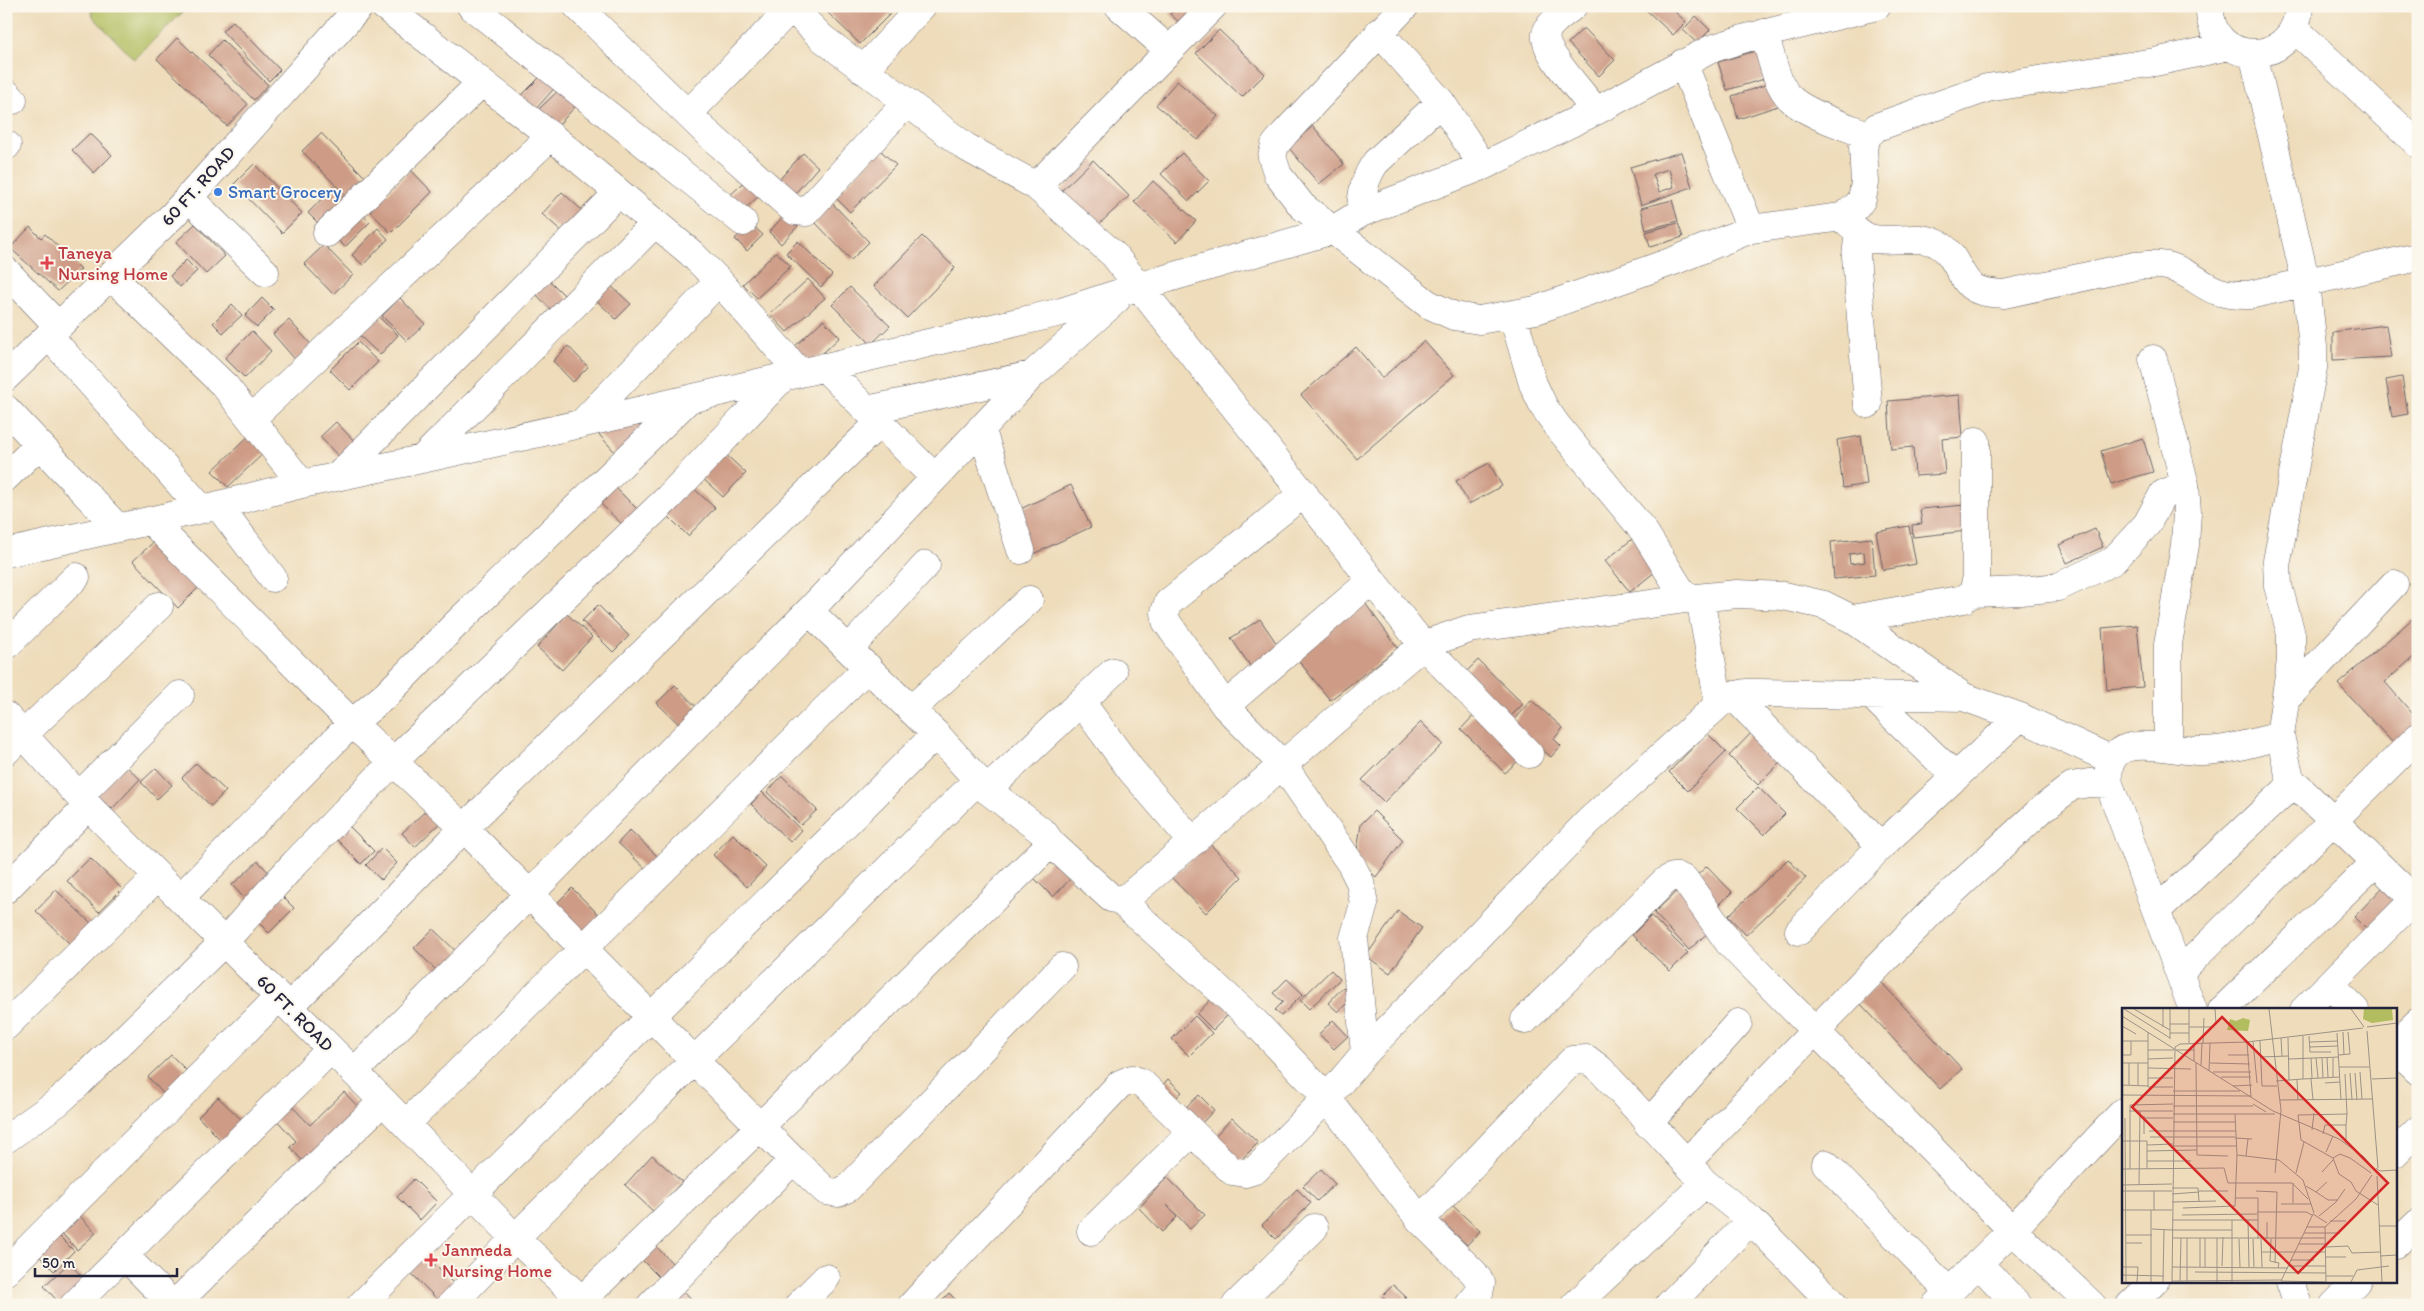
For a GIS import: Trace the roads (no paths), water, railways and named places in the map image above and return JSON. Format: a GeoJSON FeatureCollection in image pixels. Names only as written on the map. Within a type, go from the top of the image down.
{"type":"FeatureCollection","features":[{"type":"Feature","properties":{"kind":"street","name":"60 FT. ROAD"},"geometry":{"type":"LineString","coordinates":[[6,377],[111,276],[188,197],[360,6]]}},
{"type":"Feature","properties":{"kind":"street"},"geometry":{"type":"LineString","coordinates":[[384,6],[551,136],[656,223],[719,281],[803,372],[873,417],[934,477]]}},
{"type":"Feature","properties":{"kind":"street"},"geometry":{"type":"LineString","coordinates":[[471,6],[743,222]]}},
{"type":"Feature","properties":{"kind":"street"},"geometry":{"type":"LineString","coordinates":[[577,6],[688,114],[795,211],[806,212],[906,103]]}},
{"type":"Feature","properties":{"kind":"street"},"geometry":{"type":"LineString","coordinates":[[863,70],[922,6]]}},
{"type":"Feature","properties":{"kind":"street"},"geometry":{"type":"LineString","coordinates":[[1119,6],[1169,50]]}},
{"type":"Feature","properties":{"kind":"street"},"geometry":{"type":"LineString","coordinates":[[1036,186],[1212,6]]}},
{"type":"Feature","properties":{"kind":"street"},"geometry":{"type":"LineString","coordinates":[[1405,6],[1285,132],[1275,145],[1272,157],[1278,175],[1308,212],[1428,304],[1454,316],[1480,320],[1513,316],[1536,310],[1676,260],[1752,229],[1850,224],[1869,238],[1924,239],[1938,244],[1948,252],[1971,286],[1985,292],[2004,294],[2135,266],[2156,264],[2174,268],[2213,291],[2229,295],[2249,295],[2418,257]]}},
{"type":"Feature","properties":{"kind":"street"},"geometry":{"type":"LineString","coordinates":[[1572,6],[1550,26],[1546,33],[1546,41],[1553,56],[1596,111]]}},
{"type":"Feature","properties":{"kind":"street"},"geometry":{"type":"LineString","coordinates":[[6,553],[150,521],[302,484],[582,424],[1061,312],[1333,230],[1361,213],[1483,166],[1596,111],[1683,63],[1720,46],[1829,12],[1877,6]]}},
{"type":"Feature","properties":{"kind":"street"},"geometry":{"type":"LineString","coordinates":[[2210,6],[2210,17],[2216,34],[2241,50],[2306,283],[2313,347],[2313,368],[2277,561],[2278,586],[2291,634],[2291,661],[2280,736],[2290,778],[2294,783],[2416,901],[2306,1008]]}},
{"type":"Feature","properties":{"kind":"street"},"geometry":{"type":"LineString","coordinates":[[688,114],[791,7],[822,38],[966,147],[1036,186],[1114,255],[1132,290],[1304,493],[1423,646],[1530,754]]}},
{"type":"Feature","properties":{"kind":"street"},"geometry":{"type":"LineString","coordinates":[[1868,404],[1856,256],[1850,224],[1856,207],[1862,199],[1865,182],[1863,146],[1868,135],[1877,127],[1987,88],[2241,50],[2262,53],[2276,49],[2291,35],[2297,17],[2418,144]]}},
{"type":"Feature","properties":{"kind":"street"},"geometry":{"type":"LineString","coordinates":[[1379,32],[1441,102],[1483,166]]}},
{"type":"Feature","properties":{"kind":"street"},"geometry":{"type":"LineString","coordinates":[[1764,33],[1782,87],[1789,98],[1799,106],[1868,135]]}},
{"type":"Feature","properties":{"kind":"street"},"geometry":{"type":"LineString","coordinates":[[1683,63],[1752,229]]}},
{"type":"Feature","properties":{"kind":"street"},"geometry":{"type":"LineString","coordinates":[[327,233],[482,83]]}},
{"type":"Feature","properties":{"kind":"street"},"geometry":{"type":"LineString","coordinates":[[1361,213],[1361,199],[1369,172],[1376,162],[1441,102]]}},
{"type":"Feature","properties":{"kind":"street"},"geometry":{"type":"LineString","coordinates":[[251,419],[551,136]]}},
{"type":"Feature","properties":{"kind":"street"},"geometry":{"type":"LineString","coordinates":[[337,477],[618,193]]}},
{"type":"Feature","properties":{"kind":"street"},"geometry":{"type":"LineString","coordinates":[[188,197],[264,272]]}},
{"type":"Feature","properties":{"kind":"street"},"geometry":{"type":"LineString","coordinates":[[422,459],[656,223]]}},
{"type":"Feature","properties":{"kind":"street"},"geometry":{"type":"LineString","coordinates":[[6,272],[53,331],[273,578]]}},
{"type":"Feature","properties":{"kind":"street"},"geometry":{"type":"LineString","coordinates":[[111,276],[225,386],[302,484]]}},
{"type":"Feature","properties":{"kind":"street"},"geometry":{"type":"LineString","coordinates":[[582,424],[719,281]]}},
{"type":"Feature","properties":{"kind":"street"},"geometry":{"type":"LineString","coordinates":[[354,1072],[809,611],[1032,375],[1132,290]]}},
{"type":"Feature","properties":{"kind":"street"},"geometry":{"type":"LineString","coordinates":[[1513,316],[1533,384],[1544,407],[1558,427],[1643,530],[1693,599],[1726,700],[1881,846]]}},
{"type":"Feature","properties":{"kind":"street"},"geometry":{"type":"LineString","coordinates":[[2153,359],[2185,484],[2187,512],[2185,545],[2168,644],[2168,747]]}},
{"type":"Feature","properties":{"kind":"street"},"geometry":{"type":"LineString","coordinates":[[6,1140],[58,1102],[79,1083],[224,942],[294,864],[394,761],[668,498],[803,372]]}},
{"type":"Feature","properties":{"kind":"street"},"geometry":{"type":"LineString","coordinates":[[6,1271],[464,828],[873,417],[1032,375]]}},
{"type":"Feature","properties":{"kind":"street"},"geometry":{"type":"LineString","coordinates":[[180,898],[352,723],[386,695],[455,625],[689,399]]}},
{"type":"Feature","properties":{"kind":"street"},"geometry":{"type":"LineString","coordinates":[[6,409],[118,528]]}},
{"type":"Feature","properties":{"kind":"street"},"geometry":{"type":"LineString","coordinates":[[981,428],[1021,550]]}},
{"type":"Feature","properties":{"kind":"street"},"geometry":{"type":"LineString","coordinates":[[1852,619],[1964,599],[1972,593],[1976,583],[1976,441]]}},
{"type":"Feature","properties":{"kind":"street"},"geometry":{"type":"LineString","coordinates":[[6,477],[39,445]]}},
{"type":"Feature","properties":{"kind":"street"},"geometry":{"type":"LineString","coordinates":[[1972,593],[2058,587],[2114,560],[2146,524],[2163,494],[2185,484]]}},
{"type":"Feature","properties":{"kind":"street"},"geometry":{"type":"LineString","coordinates":[[1304,493],[1168,603],[1165,612],[1166,621],[1225,706],[1283,765],[1351,864],[1360,882],[1364,904],[1354,938],[1365,1053]]}},
{"type":"Feature","properties":{"kind":"street"},"geometry":{"type":"LineString","coordinates":[[150,521],[352,723],[464,828],[826,1191],[838,1194],[848,1188],[1062,967]]}},
{"type":"Feature","properties":{"kind":"street"},"geometry":{"type":"LineString","coordinates":[[406,1124],[584,948],[859,658],[926,565]]}},
{"type":"Feature","properties":{"kind":"street"},"geometry":{"type":"LineString","coordinates":[[6,646],[76,577]]}},
{"type":"Feature","properties":{"kind":"street"},"geometry":{"type":"LineString","coordinates":[[1225,706],[1372,580]]}},
{"type":"Feature","properties":{"kind":"street"},"geometry":{"type":"LineString","coordinates":[[2286,699],[2394,584]]}},
{"type":"Feature","properties":{"kind":"street"},"geometry":{"type":"LineString","coordinates":[[1120,900],[1129,896],[1423,646],[1469,629],[1737,594],[1784,596],[1824,606],[1852,619],[1964,697],[2020,717],[2111,772],[2192,1008]]}},
{"type":"Feature","properties":{"kind":"street"},"geometry":{"type":"LineString","coordinates":[[912,710],[1029,600]]}},
{"type":"Feature","properties":{"kind":"street"},"geometry":{"type":"LineString","coordinates":[[12,734],[159,606]]}},
{"type":"Feature","properties":{"kind":"street"},"geometry":{"type":"LineString","coordinates":[[809,611],[912,710],[983,785],[1044,833],[1051,842],[1111,898],[1120,900],[1252,1019],[1327,1098],[1420,1220],[1474,1273],[1481,1283],[1478,1292],[1468,1305]]}},
{"type":"Feature","properties":{"kind":"street"},"geometry":{"type":"LineString","coordinates":[[451,1305],[515,1238],[695,1060],[983,785],[1081,702],[1113,672]]}},
{"type":"Feature","properties":{"kind":"street"},"geometry":{"type":"LineString","coordinates":[[912,1305],[1120,1084],[1132,1079],[1142,1083],[1232,1171],[1245,1173],[1256,1170],[1327,1098],[1365,1053],[1589,821],[1726,700],[1746,693],[1964,697]]}},
{"type":"Feature","properties":{"kind":"street"},"geometry":{"type":"LineString","coordinates":[[6,889],[180,695]]}},
{"type":"Feature","properties":{"kind":"street"},"geometry":{"type":"LineString","coordinates":[[1871,695],[1956,777]]}},
{"type":"Feature","properties":{"kind":"street"},"geometry":{"type":"LineString","coordinates":[[1081,702],[1131,770],[1193,842]]}},
{"type":"Feature","properties":{"kind":"street"},"geometry":{"type":"LineString","coordinates":[[1799,931],[1881,846],[2020,717]]}},
{"type":"Feature","properties":{"kind":"street","name":"60 FT. ROAD"},"geometry":{"type":"LineString","coordinates":[[12,734],[83,801],[406,1124],[574,1300]]}},
{"type":"Feature","properties":{"kind":"street"},"geometry":{"type":"LineString","coordinates":[[361,1305],[936,734]]}},
{"type":"Feature","properties":{"kind":"street"},"geometry":{"type":"LineString","coordinates":[[1686,1163],[1936,907],[2058,795],[2072,786],[2089,783],[2111,772],[2121,750],[2133,746],[2168,747],[2201,751],[2232,747],[2280,736]]}},
{"type":"Feature","properties":{"kind":"street"},"geometry":{"type":"LineString","coordinates":[[2180,972],[2418,737]]}},
{"type":"Feature","properties":{"kind":"street"},"geometry":{"type":"LineString","coordinates":[[2157,910],[2294,783]]}},
{"type":"Feature","properties":{"kind":"street"},"geometry":{"type":"LineString","coordinates":[[574,1300],[760,1126],[1051,842]]}},
{"type":"Feature","properties":{"kind":"street"},"geometry":{"type":"LineString","coordinates":[[2224,1008],[2376,862]]}},
{"type":"Feature","properties":{"kind":"street"},"geometry":{"type":"LineString","coordinates":[[6,1026],[158,876]]}},
{"type":"Feature","properties":{"kind":"street"},"geometry":{"type":"LineString","coordinates":[[1524,1020],[1664,882],[1678,876],[1685,880],[1730,943],[2012,1230],[2092,1305]]}},
{"type":"Feature","properties":{"kind":"street"},"geometry":{"type":"LineString","coordinates":[[2329,984],[2353,1008]]}},
{"type":"Feature","properties":{"kind":"street"},"geometry":{"type":"LineString","coordinates":[[2396,1043],[2418,1022]]}},
{"type":"Feature","properties":{"kind":"street"},"geometry":{"type":"LineString","coordinates":[[1648,1124],[1738,1023]]}},
{"type":"Feature","properties":{"kind":"street"},"geometry":{"type":"LineString","coordinates":[[89,1300],[124,1255],[331,1049]]}},
{"type":"Feature","properties":{"kind":"street"},"geometry":{"type":"LineString","coordinates":[[2396,1050],[2418,1071]]}},
{"type":"Feature","properties":{"kind":"street"},"geometry":{"type":"LineString","coordinates":[[1420,1220],[1573,1060],[1587,1059],[1600,1069],[1648,1124],[1705,1183],[1751,1220],[1834,1305]]}},
{"type":"Feature","properties":{"kind":"street"},"geometry":{"type":"LineString","coordinates":[[124,1255],[173,1305],[383,1101]]}},
{"type":"Feature","properties":{"kind":"street"},"geometry":{"type":"LineString","coordinates":[[1826,1164],[1942,1298],[2012,1230],[2122,1113]]}},
{"type":"Feature","properties":{"kind":"street"},"geometry":{"type":"LineString","coordinates":[[2396,1152],[2418,1130]]}},
{"type":"Feature","properties":{"kind":"street"},"geometry":{"type":"LineString","coordinates":[[1092,1231],[1192,1132]]}},
{"type":"Feature","properties":{"kind":"street"},"geometry":{"type":"LineString","coordinates":[[651,1305],[793,1160]]}},
{"type":"Feature","properties":{"kind":"street"},"geometry":{"type":"LineString","coordinates":[[1575,1305],[1705,1183]]}},
{"type":"Feature","properties":{"kind":"street"},"geometry":{"type":"LineString","coordinates":[[1680,1301],[1751,1220]]}},
{"type":"Feature","properties":{"kind":"street"},"geometry":{"type":"LineString","coordinates":[[2396,1244],[2418,1223]]}},
{"type":"Feature","properties":{"kind":"street"},"geometry":{"type":"LineString","coordinates":[[1236,1305],[1314,1228]]}},
{"type":"Feature","properties":{"kind":"street"},"geometry":{"type":"LineString","coordinates":[[1978,1263],[2018,1305]]}},
{"type":"Feature","properties":{"kind":"street"},"geometry":{"type":"LineString","coordinates":[[799,1305],[826,1278]]}},
{"type":"Feature","properties":{"kind":"street"},"geometry":{"type":"LineString","coordinates":[[2130,1305],[2152,1284]]}},
{"type":"Feature","properties":{"kind":"street"},"geometry":{"type":"LineString","coordinates":[[2291,1284],[2298,1305]]}},
{"type":"Feature","properties":{"kind":"street"},"geometry":{"type":"LineString","coordinates":[[2334,1305],[2355,1284]]}},
{"type":"Feature","properties":{"kind":"place","name":"Smart Grocery"},"geometry":{"type":"Point","coordinates":[218,192]}},
{"type":"Feature","properties":{"kind":"place","name":"Taneya Nursing Home"},"geometry":{"type":"Point","coordinates":[47,263]}},
{"type":"Feature","properties":{"kind":"place","name":"Janmeda Nursing Home"},"geometry":{"type":"Point","coordinates":[431,1260]}}]}
